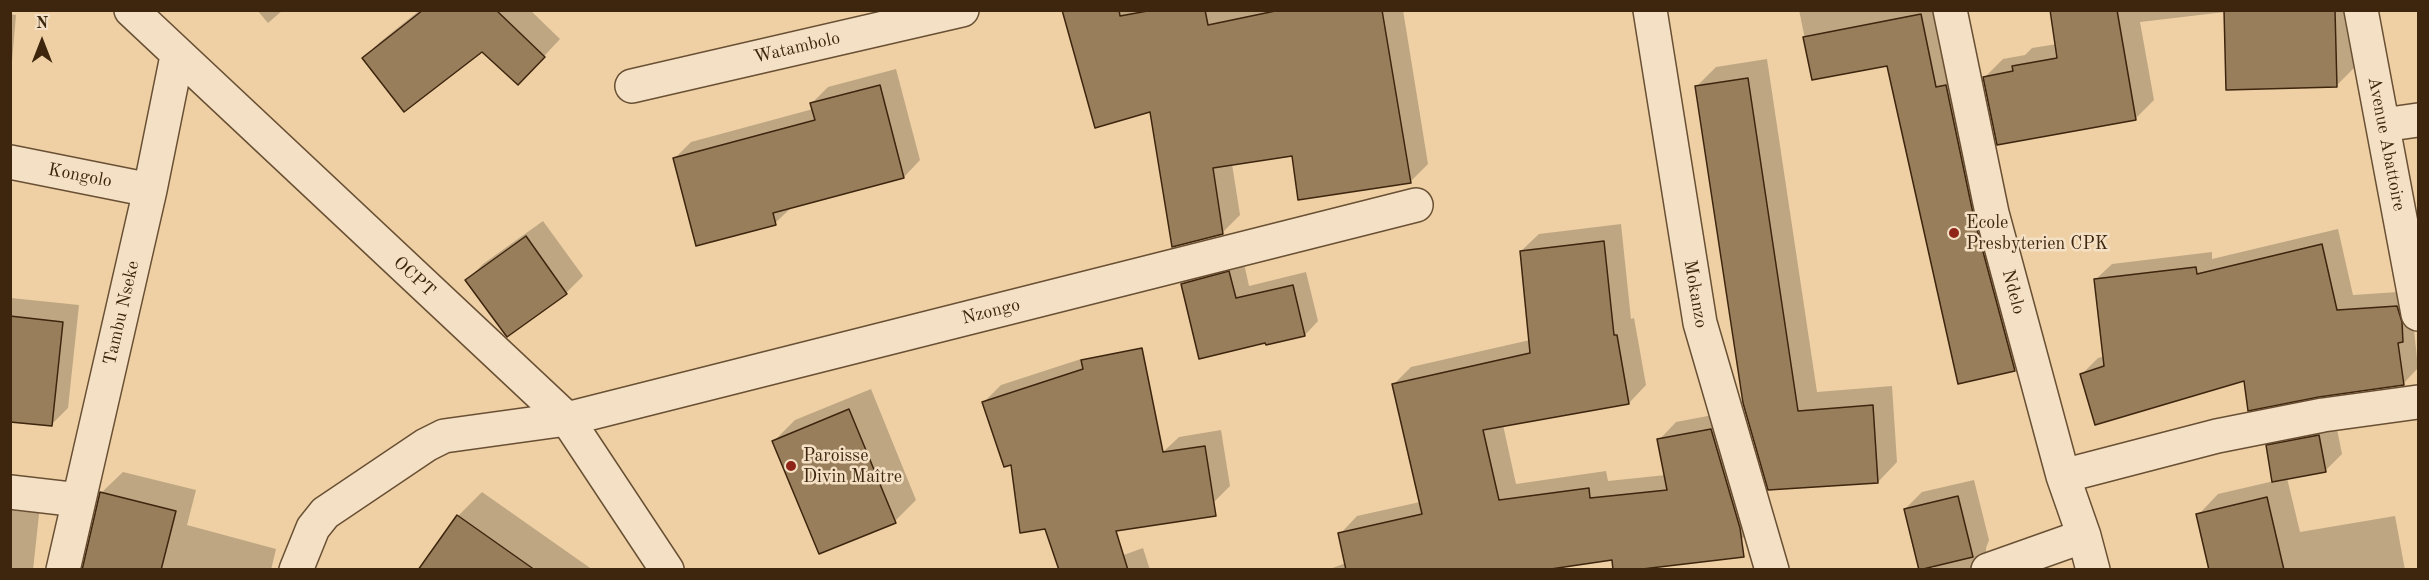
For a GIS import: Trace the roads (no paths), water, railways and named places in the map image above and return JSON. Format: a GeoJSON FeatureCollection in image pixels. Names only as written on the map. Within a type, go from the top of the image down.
{"type":"FeatureCollection","features":[{"type":"Feature","properties":{"kind":"street","name":"OCPT"},"geometry":{"type":"LineString","coordinates":[[131,10],[177,56],[567,419],[667,570]]}},
{"type":"Feature","properties":{"kind":"street","name":"Watambolo"},"geometry":{"type":"LineString","coordinates":[[632,86],[962,10]]}},
{"type":"Feature","properties":{"kind":"street","name":"Mokanzo"},"geometry":{"type":"LineString","coordinates":[[1650,10],[1701,330],[1772,570]]}},
{"type":"Feature","properties":{"kind":"street","name":"Ndelo"},"geometry":{"type":"LineString","coordinates":[[1950,10],[1992,213],[2063,476],[2093,570]]}},
{"type":"Feature","properties":{"kind":"street","name":"Avenue Abattoire"},"geometry":{"type":"LineString","coordinates":[[2361,10],[2418,314]]}},
{"type":"Feature","properties":{"kind":"street","name":"Tambu Nseke"},"geometry":{"type":"LineString","coordinates":[[63,570],[150,190],[177,56]]}},
{"type":"Feature","properties":{"kind":"street"},"geometry":{"type":"LineString","coordinates":[[2383,125],[2418,120]]}},
{"type":"Feature","properties":{"kind":"street","name":"Kongolo"},"geometry":{"type":"LineString","coordinates":[[10,162],[150,190]]}},
{"type":"Feature","properties":{"kind":"street","name":"Nzongo"},"geometry":{"type":"LineString","coordinates":[[300,559],[313,528],[325,513],[444,435],[567,419],[1416,205]]}},
{"type":"Feature","properties":{"kind":"street"},"geometry":{"type":"LineString","coordinates":[[2063,476],[2217,435],[2323,415],[2418,402]]}},
{"type":"Feature","properties":{"kind":"street"},"geometry":{"type":"LineString","coordinates":[[10,492],[79,500]]}},
{"type":"Feature","properties":{"kind":"street"},"geometry":{"type":"LineString","coordinates":[[1988,570],[2084,536]]}},
{"type":"Feature","properties":{"kind":"place","name":"Ecole Presbyterien CPK"},"geometry":{"type":"Point","coordinates":[1954,233]}},
{"type":"Feature","properties":{"kind":"place","name":"Paroisse Divin Maître"},"geometry":{"type":"Point","coordinates":[791,466]}}]}
